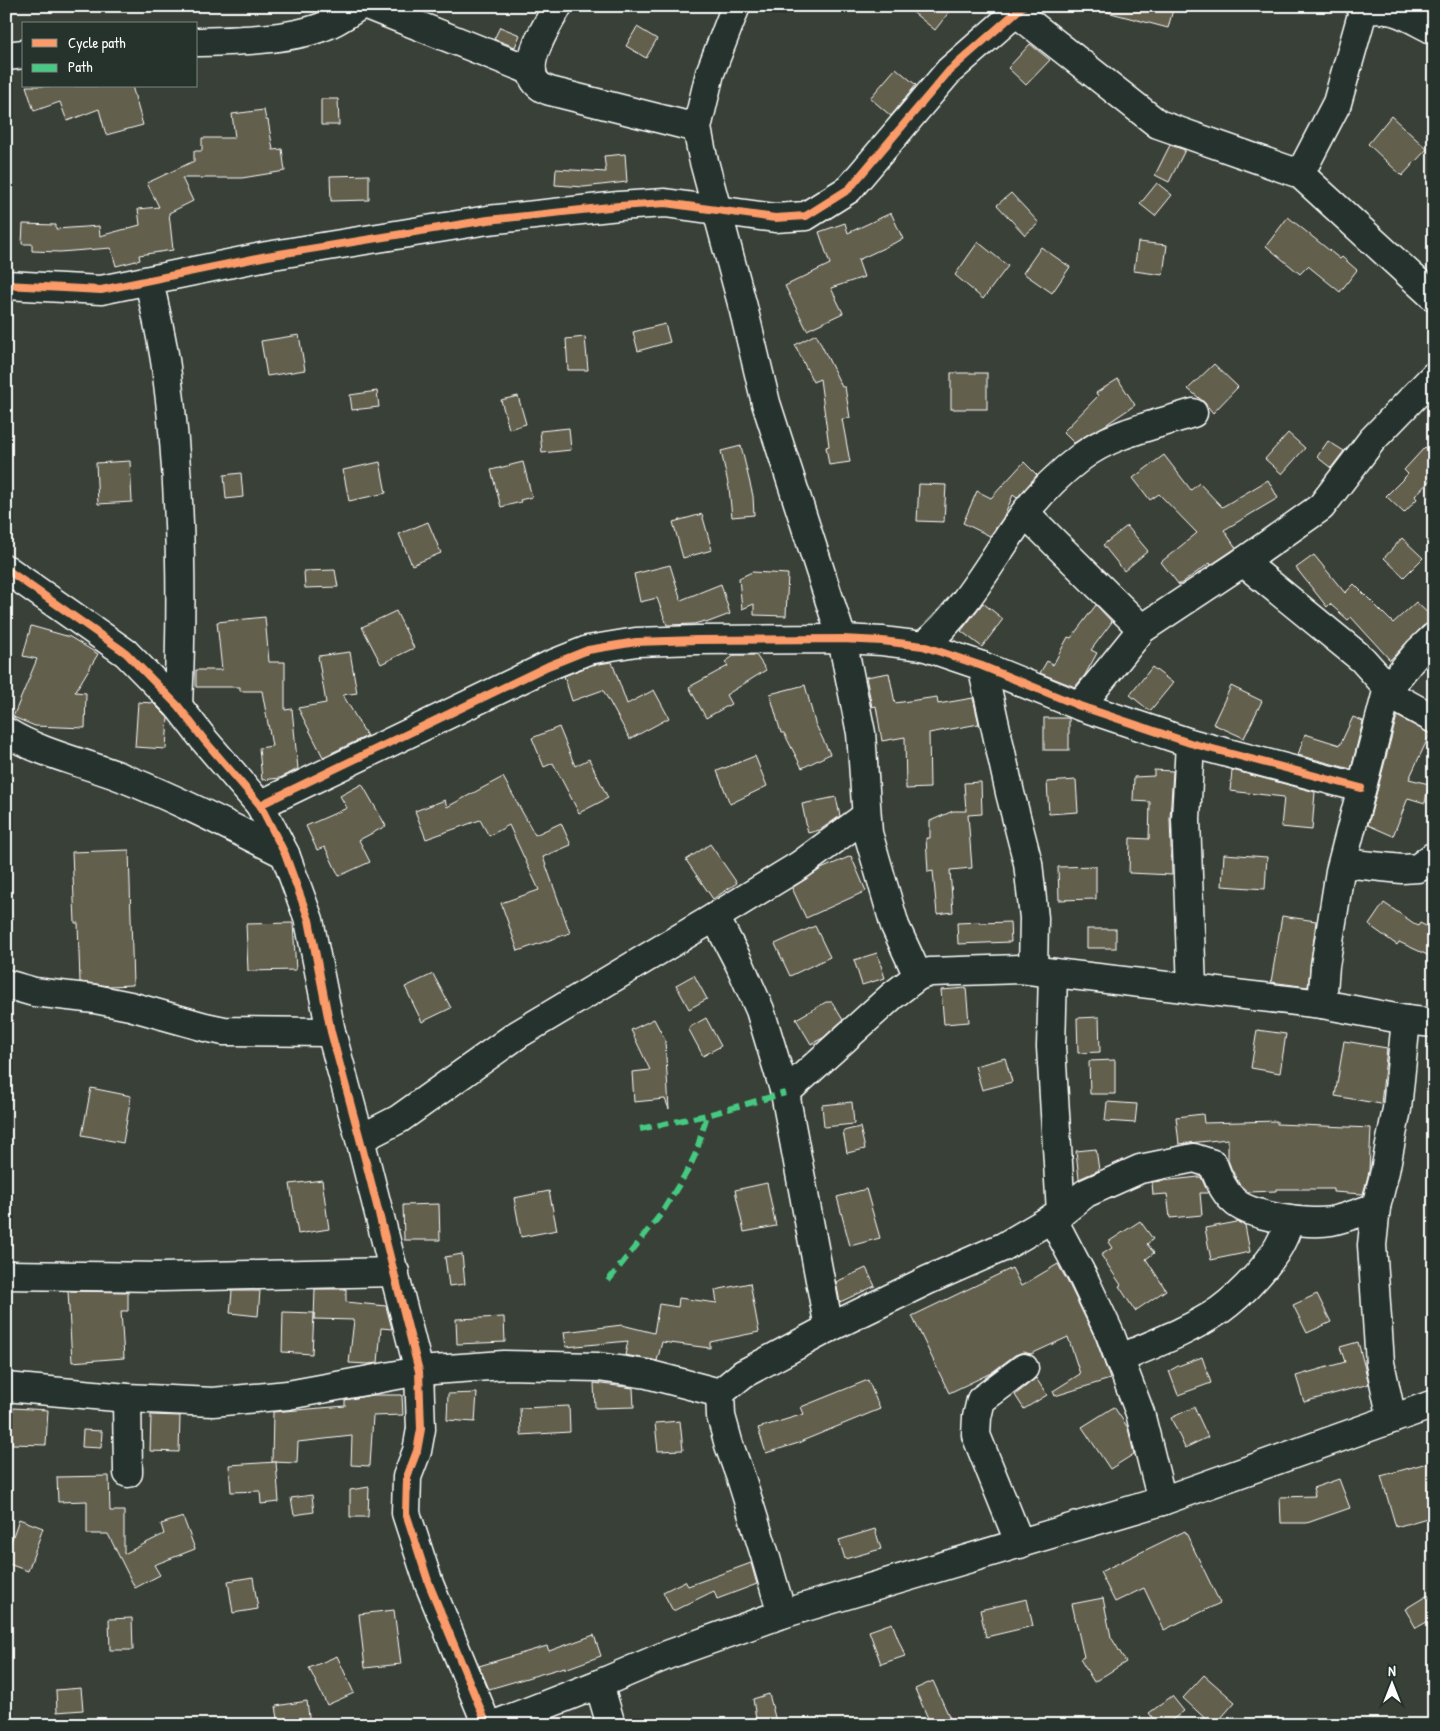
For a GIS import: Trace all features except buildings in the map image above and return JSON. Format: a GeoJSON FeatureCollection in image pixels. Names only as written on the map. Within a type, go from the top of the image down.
{"type":"FeatureCollection","features":[{"type":"Feature","properties":{"kind":"street"},"geometry":{"type":"LineString","coordinates":[[198,42],[280,36],[320,28],[340,19],[359,6]]}},
{"type":"Feature","properties":{"kind":"street"},"geometry":{"type":"LineString","coordinates":[[369,6],[532,71]]}},
{"type":"Feature","properties":{"kind":"street"},"geometry":{"type":"LineString","coordinates":[[558,6],[545,28],[532,58],[533,78],[539,86],[550,91],[697,128]]}},
{"type":"Feature","properties":{"kind":"street"},"geometry":{"type":"LineString","coordinates":[[736,6],[710,73],[697,128],[766,403],[842,639],[861,733],[866,816],[870,841],[894,926],[918,976]]}},
{"type":"Feature","properties":{"kind":"street"},"geometry":{"type":"LineString","coordinates":[[1300,174],[1337,103],[1362,8],[1391,9],[1434,30]]}},
{"type":"Feature","properties":{"kind":"street"},"geometry":{"type":"LineString","coordinates":[[6,285],[101,290],[267,256],[488,220],[620,206],[666,203],[775,218],[806,216],[849,189],[949,71],[1016,9],[1158,124],[1300,174],[1434,297]]}},
{"type":"Feature","properties":{"kind":"street"},"geometry":{"type":"LineString","coordinates":[[6,56],[22,54]]}},
{"type":"Feature","properties":{"kind":"street"},"geometry":{"type":"LineString","coordinates":[[149,281],[166,366],[176,474],[179,522],[181,642],[178,706]]}},
{"type":"Feature","properties":{"kind":"street"},"geometry":{"type":"LineString","coordinates":[[1080,706],[1142,629],[1321,507],[1372,440],[1434,376]]}},
{"type":"Feature","properties":{"kind":"street"},"geometry":{"type":"LineString","coordinates":[[924,646],[941,632],[966,599],[1025,512],[1046,487],[1081,457],[1104,443],[1193,413]]}},
{"type":"Feature","properties":{"kind":"street"},"geometry":{"type":"LineString","coordinates":[[1025,512],[1142,629]]}},
{"type":"Feature","properties":{"kind":"street"},"geometry":{"type":"LineString","coordinates":[[1242,562],[1362,659],[1387,690],[1434,719]]}},
{"type":"Feature","properties":{"kind":"street"},"geometry":{"type":"LineString","coordinates":[[6,569],[126,653],[178,706],[205,742],[260,805],[285,854],[309,920],[331,1032],[419,1371],[421,1429],[417,1450],[407,1477],[406,1513],[429,1584],[487,1725]]}},
{"type":"Feature","properties":{"kind":"street"},"geometry":{"type":"LineString","coordinates":[[1322,1004],[1326,966],[1343,862],[1387,690],[1419,651],[1434,637]]}},
{"type":"Feature","properties":{"kind":"street"},"geometry":{"type":"LineString","coordinates":[[260,805],[548,666],[588,650],[636,642],[697,640],[842,639],[924,646],[982,666],[1080,706],[1190,743],[1361,788]]}},
{"type":"Feature","properties":{"kind":"street"},"geometry":{"type":"LineString","coordinates":[[982,666],[1010,793],[1028,863],[1034,918],[1043,972],[1051,1047],[1056,1216],[1110,1334],[1140,1412],[1162,1502]]}},
{"type":"Feature","properties":{"kind":"street"},"geometry":{"type":"LineString","coordinates":[[6,732],[42,749],[126,779],[198,810],[285,854]]}},
{"type":"Feature","properties":{"kind":"street"},"geometry":{"type":"LineString","coordinates":[[1190,743],[1186,819],[1192,990]]}},
{"type":"Feature","properties":{"kind":"street"},"geometry":{"type":"LineString","coordinates":[[360,1139],[399,1119],[517,1035],[800,865],[866,816]]}},
{"type":"Feature","properties":{"kind":"street"},"geometry":{"type":"LineString","coordinates":[[1343,862],[1402,869],[1418,868],[1434,856]]}},
{"type":"Feature","properties":{"kind":"street"},"geometry":{"type":"LineString","coordinates":[[715,917],[760,1010],[785,1092],[829,1328]]}},
{"type":"Feature","properties":{"kind":"street"},"geometry":{"type":"LineString","coordinates":[[785,1092],[892,996],[918,976],[930,972],[1020,969],[1322,1004],[1406,1020],[1434,1023]]}},
{"type":"Feature","properties":{"kind":"street"},"geometry":{"type":"LineString","coordinates":[[6,984],[34,992],[95,999],[130,1006],[224,1031],[331,1032]]}},
{"type":"Feature","properties":{"kind":"street"},"geometry":{"type":"LineString","coordinates":[[1392,1420],[1380,1363],[1372,1245],[1376,1207],[1386,1171],[1397,1109],[1406,1020]]}},
{"type":"Feature","properties":{"kind":"street"},"geometry":{"type":"LineString","coordinates":[[720,1393],[743,1374],[829,1328],[928,1280],[1003,1247],[1056,1216],[1086,1193],[1140,1169],[1194,1158],[1213,1164],[1221,1185],[1235,1203],[1257,1214],[1288,1220],[1330,1221],[1376,1207]]}},
{"type":"Feature","properties":{"kind":"street"},"geometry":{"type":"LineString","coordinates":[[1119,1359],[1182,1331],[1220,1310],[1242,1290],[1273,1255],[1284,1238],[1288,1220]]}},
{"type":"Feature","properties":{"kind":"street"},"geometry":{"type":"LineString","coordinates":[[6,1275],[162,1278],[394,1272]]}},
{"type":"Feature","properties":{"kind":"street"},"geometry":{"type":"LineString","coordinates":[[7,1391],[213,1402],[297,1393],[419,1371],[504,1365],[598,1367],[647,1374],[720,1393]]}},
{"type":"Feature","properties":{"kind":"street"},"geometry":{"type":"LineString","coordinates":[[1020,1544],[976,1435],[977,1417],[981,1400],[1024,1368]]}},
{"type":"Feature","properties":{"kind":"street"},"geometry":{"type":"LineString","coordinates":[[720,1393],[721,1416],[729,1445],[742,1480],[782,1614]]}},
{"type":"Feature","properties":{"kind":"street"},"geometry":{"type":"LineString","coordinates":[[127,1398],[128,1472]]}},
{"type":"Feature","properties":{"kind":"street"},"geometry":{"type":"LineString","coordinates":[[494,1725],[667,1655],[782,1614],[1162,1502],[1434,1404]]}},
{"type":"Feature","properties":{"kind":"street"},"geometry":{"type":"LineString","coordinates":[[599,1684],[611,1725]]}},
{"type":"Feature","properties":{"kind":"marked path"},"geometry":{"type":"LineString","coordinates":[[640,1129],[707,1115],[785,1093]]}},
{"type":"Feature","properties":{"kind":"marked path"},"geometry":{"type":"LineString","coordinates":[[608,1281],[661,1214],[688,1170],[696,1153],[707,1115]]}},
{"type":"Feature","properties":{"kind":"cycle path"},"geometry":{"type":"LineString","coordinates":[[6,285],[101,290],[267,256],[488,220],[619,206],[665,203],[775,218],[806,216],[849,189],[949,71],[1023,6]]}},
{"type":"Feature","properties":{"kind":"cycle path"},"geometry":{"type":"LineString","coordinates":[[6,569],[126,653],[178,706],[205,741],[260,805],[285,854],[309,920],[331,1032],[419,1371],[421,1429],[417,1451],[407,1477],[406,1513],[429,1584],[487,1725]]}},
{"type":"Feature","properties":{"kind":"cycle path"},"geometry":{"type":"LineString","coordinates":[[260,805],[548,666],[588,650],[636,642],[697,640],[842,639],[923,646],[982,666],[1080,706],[1190,743],[1361,788]]}}]}
